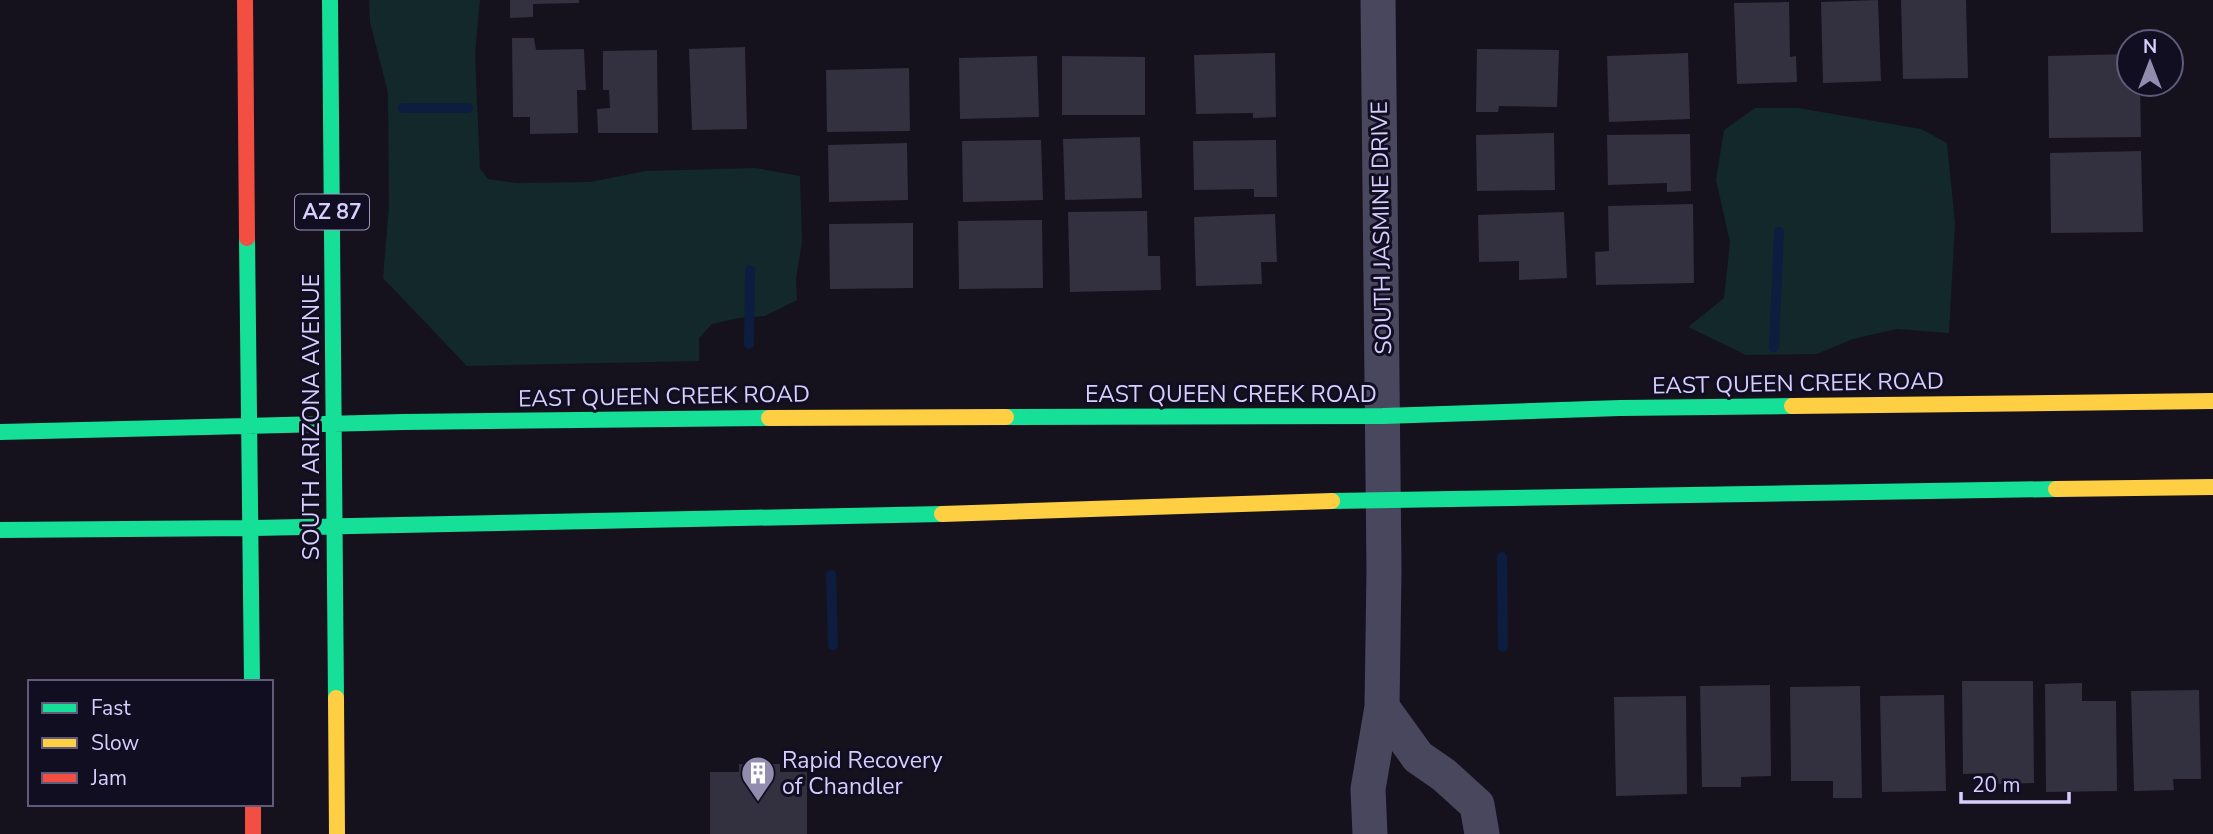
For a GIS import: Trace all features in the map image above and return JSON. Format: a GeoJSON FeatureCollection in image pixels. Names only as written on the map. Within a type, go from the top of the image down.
{"type":"FeatureCollection","features":[{"type":"Feature","properties":{"kind":"main road"},"geometry":{"type":"LineString","coordinates":[[245,0],[252,680]]}},
{"type":"Feature","properties":{"kind":"main road","name":"SOUTH ARIZONA AVENUE"},"geometry":{"type":"LineString","coordinates":[[330,0],[337,834]]}},
{"type":"Feature","properties":{"kind":"main road","name":"EAST QUEEN CREEK ROAD"},"geometry":{"type":"LineString","coordinates":[[0,432],[334,423],[746,418],[1383,416],[1620,408],[2213,401]]}},
{"type":"Feature","properties":{"kind":"main road"},"geometry":{"type":"LineString","coordinates":[[0,530],[798,518],[1385,499],[2213,487]]}},
{"type":"Feature","properties":{"kind":"main road"},"geometry":{"type":"LineString","coordinates":[[253,806],[253,834]]}},
{"type":"Feature","properties":{"kind":"street","name":"SOUTH JASMINE DRIVE"},"geometry":{"type":"LineString","coordinates":[[1370,834],[1368,789],[1382,707],[1385,499],[1378,0]]}},
{"type":"Feature","properties":{"kind":"street"},"geometry":{"type":"LineString","coordinates":[[1382,707],[1418,757],[1444,775],[1477,805],[1482,834]]}},
{"type":"Feature","properties":{"kind":"green space"},"geometry":{"type":"Polygon","coordinates":[[[369,0],[480,0],[475,53],[480,169],[488,179],[516,183],[590,182],[646,171],[755,168],[800,176],[802,242],[796,278],[797,300],[765,316],[712,324],[699,338],[699,361],[467,366],[383,278],[389,206],[388,93],[370,22],[369,0]]]}},
{"type":"Feature","properties":{"kind":"green space"},"geometry":{"type":"Polygon","coordinates":[[[1755,108],[1798,108],[1921,129],[1947,143],[1955,224],[1949,333],[1897,329],[1853,339],[1817,354],[1746,355],[1688,327],[1724,298],[1730,242],[1716,180],[1724,130],[1755,108]]]}},
{"type":"Feature","properties":{"kind":"building"},"geometry":{"type":"Polygon","coordinates":[[[510,0],[579,0],[579,3],[533,4],[533,17],[510,18],[510,0]]]}},
{"type":"Feature","properties":{"kind":"building"},"geometry":{"type":"Polygon","coordinates":[[[1878,0],[1881,81],[1823,83],[1821,2],[1878,0]]]}},
{"type":"Feature","properties":{"kind":"building"},"geometry":{"type":"Polygon","coordinates":[[[1901,0],[1966,0],[1968,78],[1903,79],[1901,0]]]}},
{"type":"Feature","properties":{"kind":"building"},"geometry":{"type":"Polygon","coordinates":[[[1789,2],[1790,57],[1796,56],[1797,82],[1737,84],[1734,3],[1789,2]]]}},
{"type":"Feature","properties":{"kind":"building"},"geometry":{"type":"Polygon","coordinates":[[[512,38],[534,38],[536,50],[584,49],[586,90],[577,90],[578,133],[530,134],[530,117],[513,117],[512,38]]]}},
{"type":"Feature","properties":{"kind":"building"},"geometry":{"type":"Polygon","coordinates":[[[745,47],[747,129],[692,130],[689,49],[745,47]]]}},
{"type":"Feature","properties":{"kind":"building"},"geometry":{"type":"Polygon","coordinates":[[[1477,49],[1559,50],[1557,107],[1499,106],[1498,112],[1476,112],[1477,49]]]}},
{"type":"Feature","properties":{"kind":"building"},"geometry":{"type":"Polygon","coordinates":[[[657,50],[658,133],[598,133],[597,109],[610,108],[609,90],[603,90],[603,51],[657,50]]]}},
{"type":"Feature","properties":{"kind":"building"},"geometry":{"type":"Polygon","coordinates":[[[1275,53],[1276,117],[1253,118],[1253,113],[1196,114],[1194,55],[1275,53]]]}},
{"type":"Feature","properties":{"kind":"building"},"geometry":{"type":"Polygon","coordinates":[[[1688,53],[1690,119],[1609,122],[1607,56],[1688,53]]]}},
{"type":"Feature","properties":{"kind":"building"},"geometry":{"type":"Polygon","coordinates":[[[2115,54],[2115,98],[2140,98],[2141,137],[2049,138],[2048,56],[2115,54]]]}},
{"type":"Feature","properties":{"kind":"building"},"geometry":{"type":"Polygon","coordinates":[[[1037,56],[1039,117],[960,119],[959,58],[1037,56]]]}},
{"type":"Feature","properties":{"kind":"building"},"geometry":{"type":"Polygon","coordinates":[[[1062,56],[1145,57],[1145,115],[1062,115],[1062,56]]]}},
{"type":"Feature","properties":{"kind":"building"},"geometry":{"type":"Polygon","coordinates":[[[909,68],[910,131],[827,132],[826,70],[909,68]]]}},
{"type":"Feature","properties":{"kind":"building"},"geometry":{"type":"Polygon","coordinates":[[[1554,133],[1555,190],[1477,191],[1476,135],[1554,133]]]}},
{"type":"Feature","properties":{"kind":"building"},"geometry":{"type":"Polygon","coordinates":[[[1690,134],[1691,191],[1667,192],[1667,183],[1608,185],[1607,135],[1690,134]]]}},
{"type":"Feature","properties":{"kind":"building"},"geometry":{"type":"Polygon","coordinates":[[[1140,137],[1142,198],[1065,200],[1063,139],[1140,137]]]}},
{"type":"Feature","properties":{"kind":"building"},"geometry":{"type":"Polygon","coordinates":[[[1041,140],[1043,200],[963,202],[962,141],[1041,140]]]}},
{"type":"Feature","properties":{"kind":"building"},"geometry":{"type":"Polygon","coordinates":[[[1276,140],[1277,197],[1254,197],[1254,189],[1194,190],[1193,141],[1276,140]]]}},
{"type":"Feature","properties":{"kind":"building"},"geometry":{"type":"Polygon","coordinates":[[[907,143],[908,200],[829,202],[828,145],[907,143]]]}},
{"type":"Feature","properties":{"kind":"building"},"geometry":{"type":"Polygon","coordinates":[[[2141,151],[2143,232],[2051,233],[2050,153],[2141,151]]]}},
{"type":"Feature","properties":{"kind":"building"},"geometry":{"type":"Polygon","coordinates":[[[1693,204],[1694,283],[1596,285],[1595,252],[1609,251],[1608,206],[1693,204]]]}},
{"type":"Feature","properties":{"kind":"building"},"geometry":{"type":"Polygon","coordinates":[[[1147,211],[1148,256],[1160,256],[1161,290],[1070,292],[1068,212],[1147,211]]]}},
{"type":"Feature","properties":{"kind":"building"},"geometry":{"type":"Polygon","coordinates":[[[1564,212],[1567,278],[1519,280],[1519,261],[1479,262],[1478,215],[1564,212]]]}},
{"type":"Feature","properties":{"kind":"building"},"geometry":{"type":"Polygon","coordinates":[[[1275,214],[1277,262],[1261,262],[1262,284],[1196,286],[1194,217],[1275,214]]]}},
{"type":"Feature","properties":{"kind":"building"},"geometry":{"type":"Polygon","coordinates":[[[1042,220],[1043,288],[959,289],[958,221],[1042,220]]]}},
{"type":"Feature","properties":{"kind":"building"},"geometry":{"type":"Polygon","coordinates":[[[913,223],[913,288],[830,289],[829,224],[913,223]]]}},
{"type":"Feature","properties":{"kind":"building"},"geometry":{"type":"Polygon","coordinates":[[[1962,681],[2033,681],[2034,783],[1994,784],[1994,773],[1963,774],[1962,681]]]}},
{"type":"Feature","properties":{"kind":"building"},"geometry":{"type":"Polygon","coordinates":[[[2082,683],[2082,701],[2116,701],[2117,791],[2046,792],[2045,684],[2082,683]]]}},
{"type":"Feature","properties":{"kind":"building"},"geometry":{"type":"Polygon","coordinates":[[[1770,685],[1771,776],[1741,777],[1741,787],[1702,787],[1700,686],[1770,685]]]}},
{"type":"Feature","properties":{"kind":"building"},"geometry":{"type":"Polygon","coordinates":[[[1860,686],[1862,798],[1833,798],[1833,781],[1791,781],[1790,687],[1860,686]]]}},
{"type":"Feature","properties":{"kind":"building"},"geometry":{"type":"Polygon","coordinates":[[[2199,690],[2201,779],[2173,779],[2174,790],[2134,791],[2131,691],[2199,690]]]}},
{"type":"Feature","properties":{"kind":"building"},"geometry":{"type":"Polygon","coordinates":[[[1944,695],[1946,791],[1882,792],[1880,696],[1944,695]]]}},
{"type":"Feature","properties":{"kind":"building"},"geometry":{"type":"Polygon","coordinates":[[[1686,696],[1687,794],[1616,796],[1614,697],[1686,696]]]}},
{"type":"Feature","properties":{"kind":"building","name":"Rapid Recovery of Chandler"},"geometry":{"type":"Polygon","coordinates":[[[739,764],[780,764],[780,772],[807,772],[807,834],[710,834],[710,772],[739,772],[739,764]]]}},
{"type":"Feature","properties":{"kind":"waterway"},"geometry":{"type":"LineString","coordinates":[[403,108],[468,108]]}},
{"type":"Feature","properties":{"kind":"waterway"},"geometry":{"type":"LineString","coordinates":[[1774,347],[1779,232]]}},
{"type":"Feature","properties":{"kind":"waterway"},"geometry":{"type":"LineString","coordinates":[[749,344],[750,270]]}},
{"type":"Feature","properties":{"kind":"waterway"},"geometry":{"type":"LineString","coordinates":[[1502,557],[1503,647]]}},
{"type":"Feature","properties":{"kind":"waterway"},"geometry":{"type":"LineString","coordinates":[[831,575],[833,645]]}},
{"type":"Feature","properties":{"kind":"traffic: fast"},"geometry":{"type":"LineString","coordinates":[[330,0],[336,698]]}},
{"type":"Feature","properties":{"kind":"traffic: fast"},"geometry":{"type":"LineString","coordinates":[[247,238],[252,680]]}},
{"type":"Feature","properties":{"kind":"traffic: fast"},"geometry":{"type":"LineString","coordinates":[[1006,417],[1383,416],[1620,408],[1792,406]]}},
{"type":"Feature","properties":{"kind":"traffic: fast"},"geometry":{"type":"LineString","coordinates":[[0,432],[403,422],[769,418]]}},
{"type":"Feature","properties":{"kind":"traffic: fast"},"geometry":{"type":"LineString","coordinates":[[1332,501],[2056,489]]}},
{"type":"Feature","properties":{"kind":"traffic: fast"},"geometry":{"type":"LineString","coordinates":[[0,530],[251,528],[942,514]]}},
{"type":"Feature","properties":{"kind":"traffic: slow"},"geometry":{"type":"LineString","coordinates":[[1792,406],[2213,401]]}},
{"type":"Feature","properties":{"kind":"traffic: slow"},"geometry":{"type":"LineString","coordinates":[[769,418],[1006,417]]}},
{"type":"Feature","properties":{"kind":"traffic: slow"},"geometry":{"type":"LineString","coordinates":[[2056,489],[2213,487]]}},
{"type":"Feature","properties":{"kind":"traffic: slow"},"geometry":{"type":"LineString","coordinates":[[942,514],[1332,501]]}},
{"type":"Feature","properties":{"kind":"traffic: slow"},"geometry":{"type":"LineString","coordinates":[[336,698],[337,834]]}},
{"type":"Feature","properties":{"kind":"traffic: jam"},"geometry":{"type":"LineString","coordinates":[[245,0],[247,238]]}},
{"type":"Feature","properties":{"kind":"traffic: jam"},"geometry":{"type":"LineString","coordinates":[[253,806],[253,834]]}},
{"type":"Feature","properties":{"kind":"place","name":"Rapid Recovery of Chandler"},"geometry":{"type":"Point","coordinates":[758,803]}}]}
